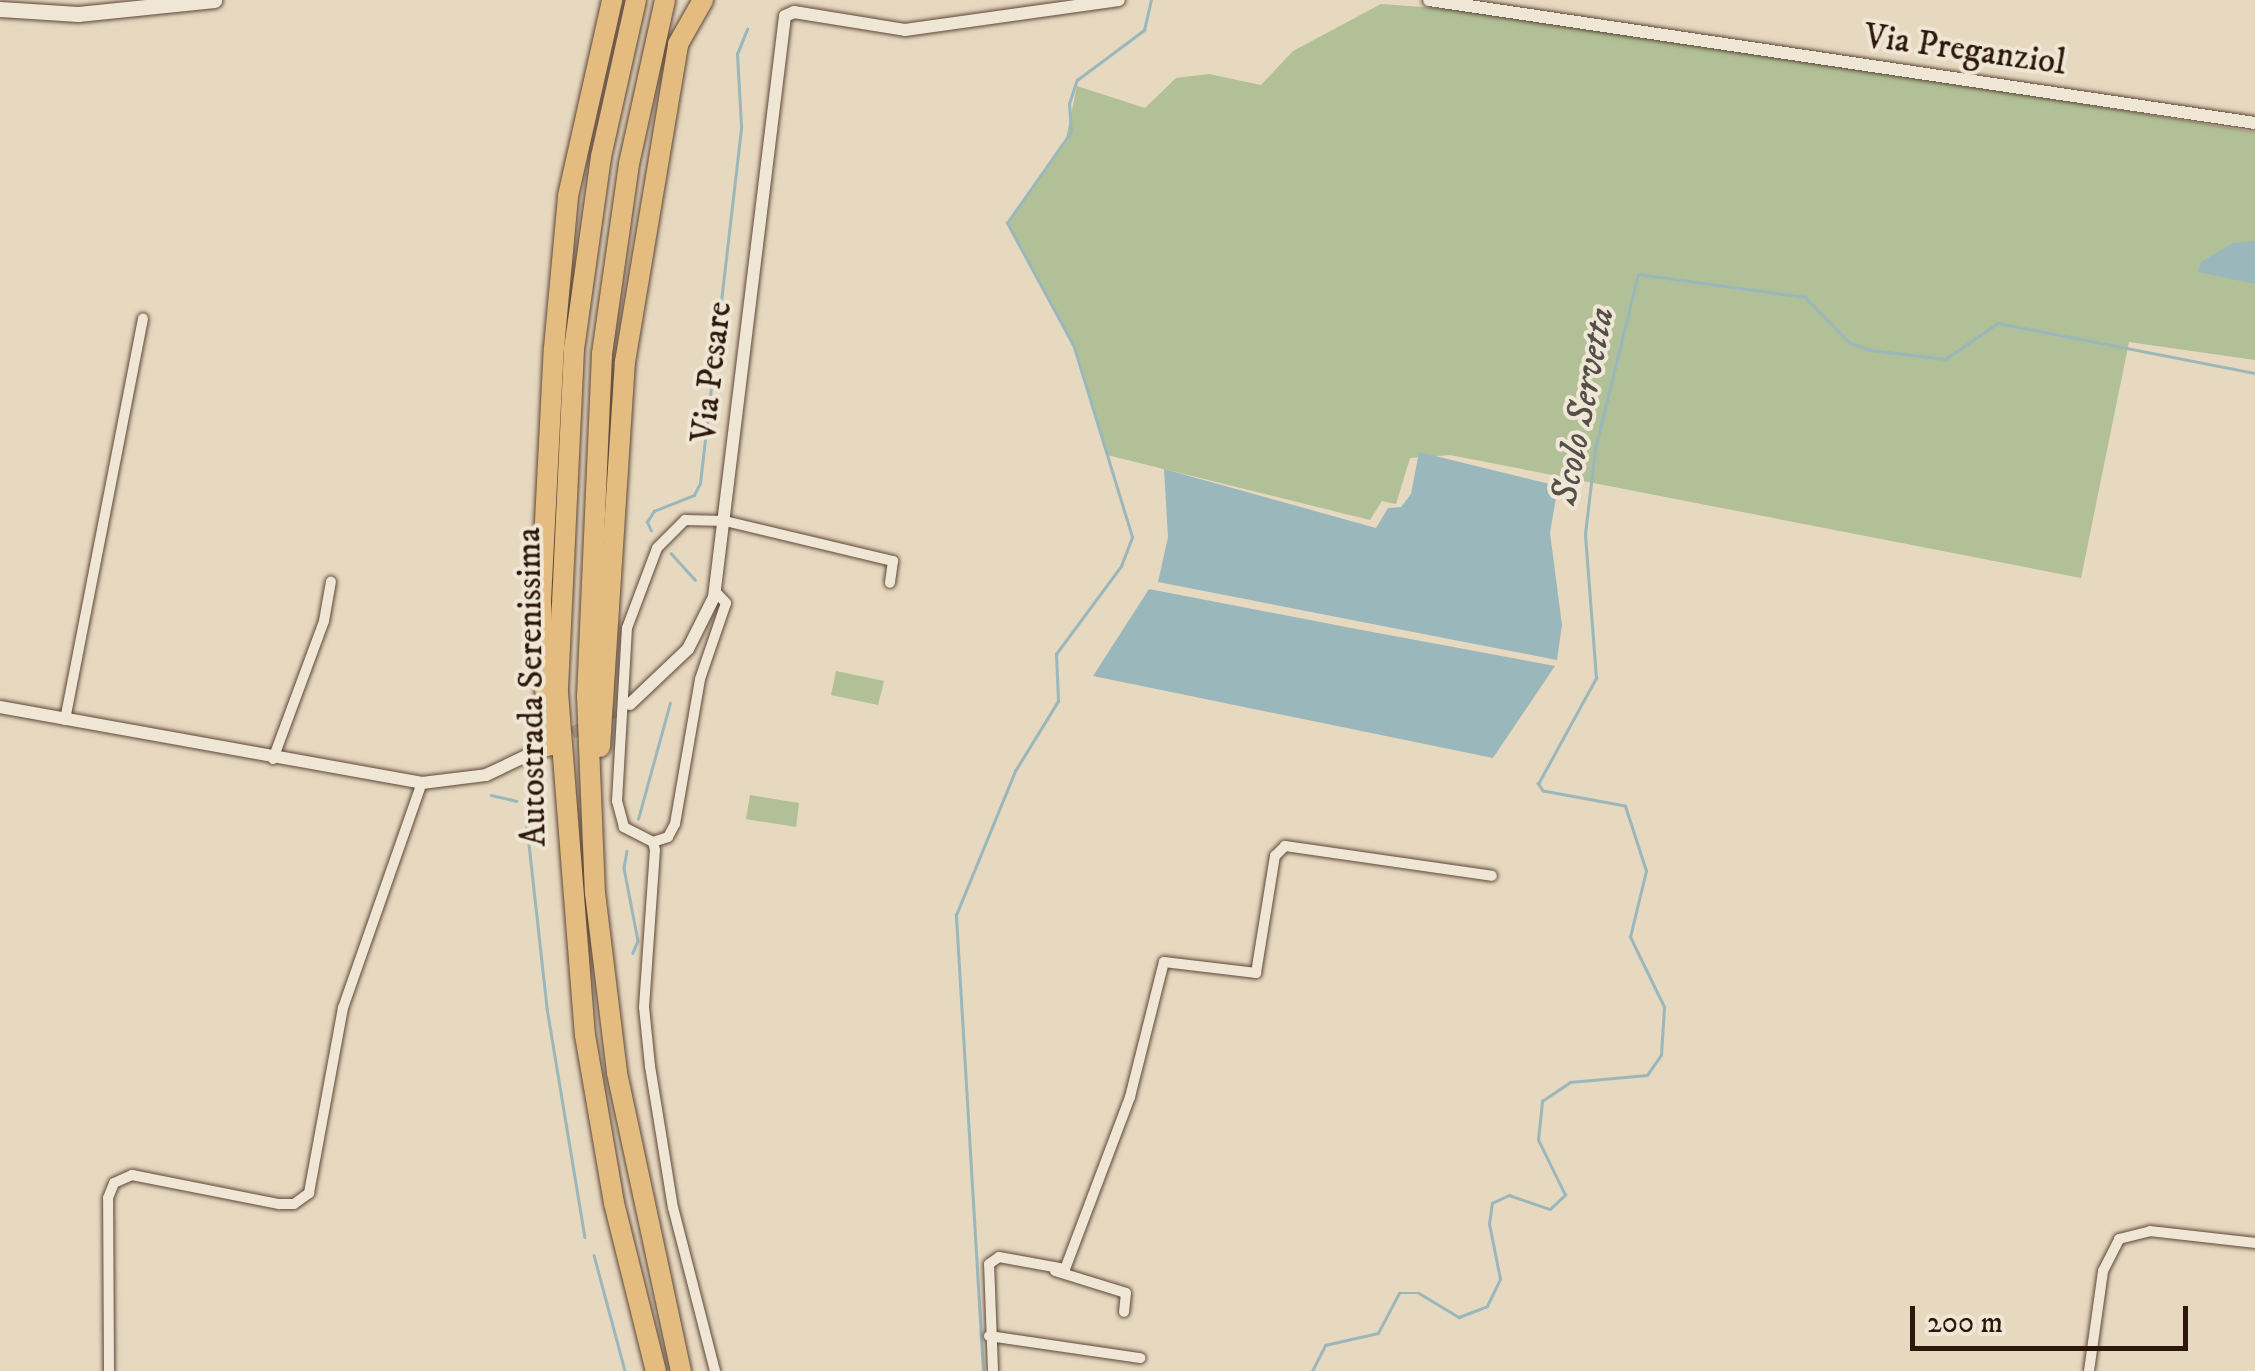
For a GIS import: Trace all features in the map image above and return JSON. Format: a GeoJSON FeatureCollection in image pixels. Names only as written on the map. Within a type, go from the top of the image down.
{"type":"FeatureCollection","features":[{"type":"Feature","properties":{"kind":"highway"},"geometry":{"type":"LineString","coordinates":[[573,934],[558,857],[541,601],[568,196],[612,0]]}},
{"type":"Feature","properties":{"kind":"highway","name":"Autostrada Serenissima"},"geometry":{"type":"LineString","coordinates":[[636,0],[587,253],[566,446],[558,693],[573,934],[614,1202],[656,1371]]}},
{"type":"Feature","properties":{"kind":"highway","name":"Autostrada Serenissima"},"geometry":{"type":"LineString","coordinates":[[665,0],[618,243],[594,467],[587,696],[595,893],[628,1136],[681,1371]]}},
{"type":"Feature","properties":{"kind":"highway"},"geometry":{"type":"LineString","coordinates":[[595,893],[602,867],[600,744],[623,377],[678,44],[703,0]]}},
{"type":"Feature","properties":{"kind":"main road"},"geometry":{"type":"LineString","coordinates":[[0,9],[78,14],[214,0]]}},
{"type":"Feature","properties":{"kind":"street","name":"Via Pesare"},"geometry":{"type":"LineString","coordinates":[[630,704],[688,649],[715,591],[785,16],[794,12],[906,30],[1119,0]]}},
{"type":"Feature","properties":{"kind":"street","name":"Via Preganziol"},"geometry":{"type":"LineString","coordinates":[[1429,0],[2255,123]]}},
{"type":"Feature","properties":{"kind":"street"},"geometry":{"type":"LineString","coordinates":[[66,720],[143,319]]}},
{"type":"Feature","properties":{"kind":"street"},"geometry":{"type":"LineString","coordinates":[[715,591],[726,603],[705,658],[675,824],[668,838],[653,842],[629,832],[619,818],[626,628],[645,574],[671,528],[685,520],[725,521],[893,561],[890,583]]}},
{"type":"Feature","properties":{"kind":"street"},"geometry":{"type":"LineString","coordinates":[[273,758],[324,621],[331,582]]}},
{"type":"Feature","properties":{"kind":"street"},"geometry":{"type":"LineString","coordinates":[[0,707],[422,783],[486,775],[541,748]]}},
{"type":"Feature","properties":{"kind":"street"},"geometry":{"type":"LineString","coordinates":[[108,1371],[114,1183],[132,1175],[278,1204],[294,1204],[309,1193],[343,1008],[422,783]]}},
{"type":"Feature","properties":{"kind":"street"},"geometry":{"type":"LineString","coordinates":[[653,842],[644,1006],[650,1066],[674,1208],[715,1371]]}},
{"type":"Feature","properties":{"kind":"street"},"geometry":{"type":"LineString","coordinates":[[1055,1272],[1070,1259],[1130,1098],[1160,967],[1170,960],[1256,973],[1278,849],[1295,846],[1492,876]]}},
{"type":"Feature","properties":{"kind":"street"},"geometry":{"type":"LineString","coordinates":[[2089,1371],[2103,1271],[2119,1238],[2150,1230],[2255,1243]]}},
{"type":"Feature","properties":{"kind":"street"},"geometry":{"type":"LineString","coordinates":[[993,1371],[993,1259],[1126,1293],[1124,1312]]}},
{"type":"Feature","properties":{"kind":"street"},"geometry":{"type":"LineString","coordinates":[[990,1336],[1140,1358]]}},
{"type":"Feature","properties":{"kind":"green space"},"geometry":{"type":"Polygon","coordinates":[[[1381,4],[1544,16],[2255,132],[2255,360],[2129,342],[2081,578],[1450,455],[1410,458],[1396,504],[1382,501],[1370,520],[1107,455],[1074,347],[1007,223],[1065,143],[1077,86],[1145,108],[1176,78],[1209,74],[1261,85],[1293,51],[1381,4]]]}},
{"type":"Feature","properties":{"kind":"green space"},"geometry":{"type":"Polygon","coordinates":[[[836,671],[884,681],[878,705],[831,695],[836,671]]]}},
{"type":"Feature","properties":{"kind":"green space"},"geometry":{"type":"Polygon","coordinates":[[[750,795],[799,803],[796,827],[746,819],[750,795]]]}},
{"type":"Feature","properties":{"kind":"water"},"geometry":{"type":"Polygon","coordinates":[[[2255,241],[2255,284],[2198,272],[2201,262],[2233,243],[2255,241]]]}},
{"type":"Feature","properties":{"kind":"water"},"geometry":{"type":"Polygon","coordinates":[[[1419,452],[1558,486],[1550,533],[1562,625],[1557,660],[1158,582],[1168,537],[1164,469],[1376,528],[1388,508],[1401,507],[1411,494],[1419,452]]]}},
{"type":"Feature","properties":{"kind":"water"},"geometry":{"type":"Polygon","coordinates":[[[1149,589],[1555,666],[1493,758],[1093,676],[1149,589]]]}},
{"type":"Feature","properties":{"kind":"waterway"},"geometry":{"type":"LineString","coordinates":[[983,1371],[956,915],[1015,771],[1058,701],[1056,654],[1121,566],[1132,537],[1074,347],[1007,223],[1071,132],[1069,104],[1077,80],[1144,30],[1151,0]]}},
{"type":"Feature","properties":{"kind":"waterway"},"geometry":{"type":"LineString","coordinates":[[651,531],[647,522],[654,511],[694,495],[700,483],[741,126],[737,54],[747,29]]}},
{"type":"Feature","properties":{"kind":"waterway","name":"Scolo Servetta"},"geometry":{"type":"LineString","coordinates":[[1312,1371],[1325,1345],[1378,1333],[1399,1293],[1419,1293],[1459,1317],[1487,1306],[1500,1279],[1489,1224],[1492,1203],[1509,1195],[1550,1209],[1565,1195],[1538,1140],[1542,1101],[1570,1082],[1647,1075],[1661,1055],[1664,1007],[1630,937],[1646,871],[1625,806],[1543,791],[1538,784],[1596,678],[1585,534],[1595,449],[1638,274],[1805,297],[1850,343],[1870,350],[1945,359],[1998,323],[2255,373]]}},
{"type":"Feature","properties":{"kind":"waterway"},"geometry":{"type":"LineString","coordinates":[[671,553],[695,580]]}},
{"type":"Feature","properties":{"kind":"waterway"},"geometry":{"type":"LineString","coordinates":[[638,819],[670,703]]}},
{"type":"Feature","properties":{"kind":"waterway"},"geometry":{"type":"LineString","coordinates":[[491,795],[516,801]]}},
{"type":"Feature","properties":{"kind":"waterway"},"geometry":{"type":"LineString","coordinates":[[526,817],[547,1008],[585,1237]]}},
{"type":"Feature","properties":{"kind":"waterway"},"geometry":{"type":"LineString","coordinates":[[627,851],[624,868],[638,941],[633,953]]}},
{"type":"Feature","properties":{"kind":"waterway"},"geometry":{"type":"LineString","coordinates":[[594,1255],[625,1371]]}},
{"type":"Feature","properties":{"kind":"tunnel"},"geometry":{"type":"LineString","coordinates":[[556,741],[630,704]]}}]}
